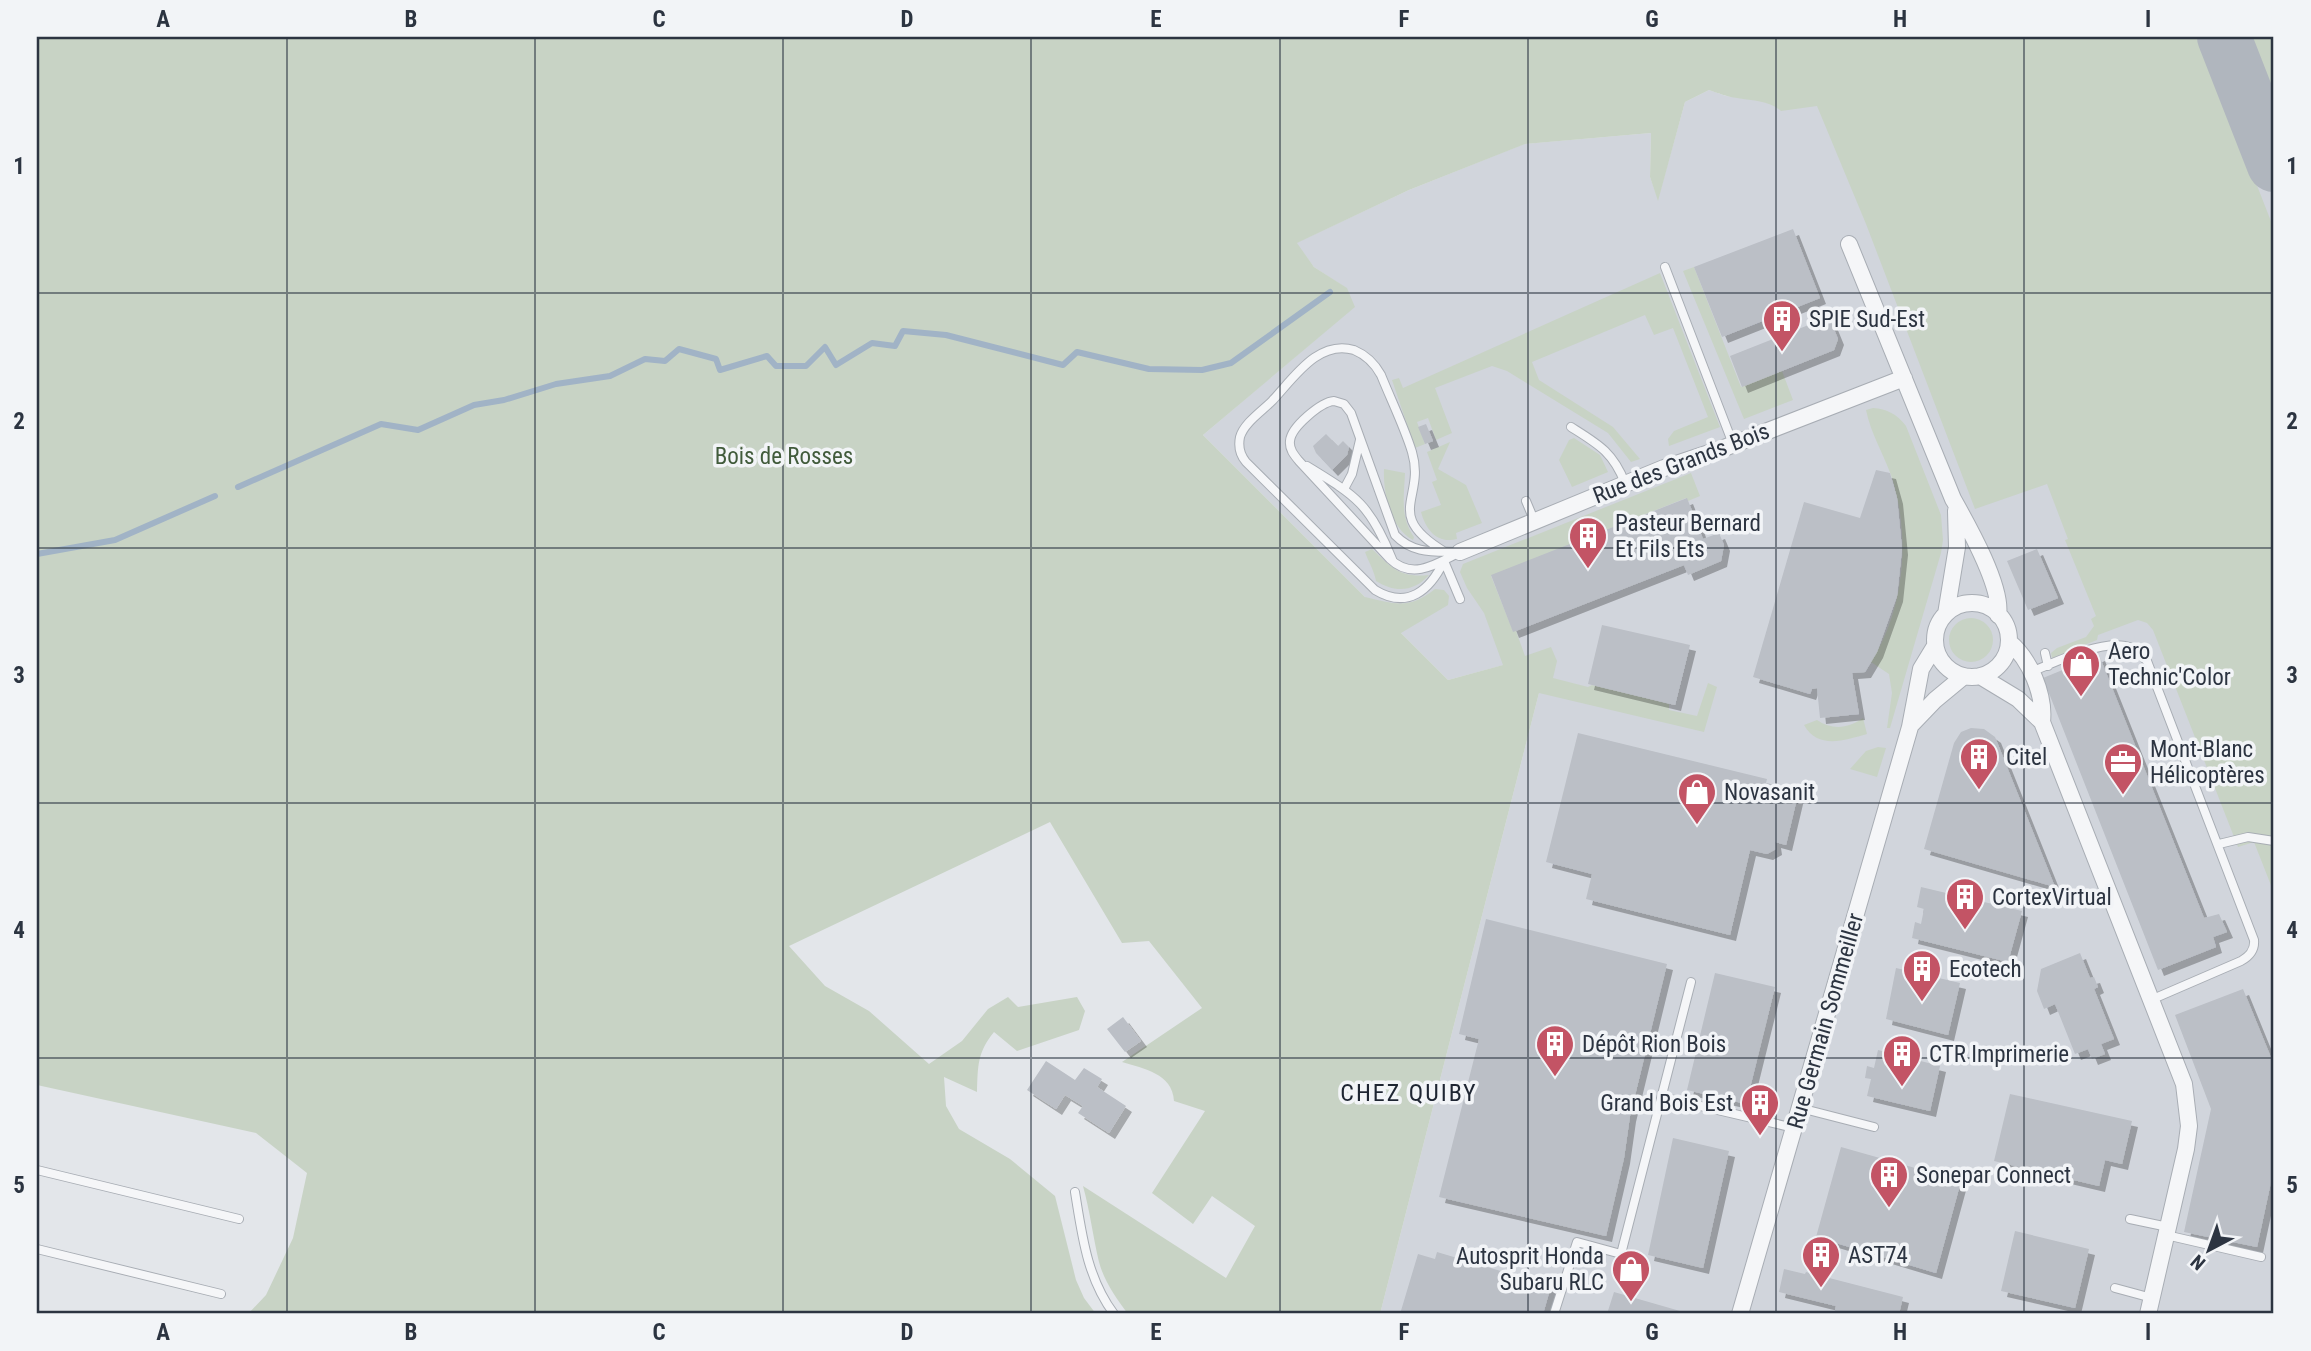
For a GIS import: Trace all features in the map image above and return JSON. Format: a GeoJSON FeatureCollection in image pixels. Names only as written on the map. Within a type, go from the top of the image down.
{"type":"FeatureCollection","features":[{"type":"Feature","properties":{"kind":"street","name":"Rue Germain Sommeiller"},"geometry":{"type":"LineString","coordinates":[[1849,244],[1953,499],[1973,536],[1997,594],[2000,606],[1998,615],[2006,626],[2008,642],[2002,662],[1992,671],[1972,676],[1928,706],[1910,727]]}},
{"type":"Feature","properties":{"kind":"street","name":"Rue des Grands Bois"},"geometry":{"type":"LineString","coordinates":[[1450,555],[1625,483],[1904,378]]}},
{"type":"Feature","properties":{"kind":"street","name":"Rue Germain Sommeiller"},"geometry":{"type":"LineString","coordinates":[[1740,1314],[1910,727],[1921,669],[1935,646],[1936,632],[1946,614],[1957,547],[1958,523],[1953,499]]}},
{"type":"Feature","properties":{"kind":"street"},"geometry":{"type":"LineString","coordinates":[[1946,614],[1958,606],[1972,603],[1986,607],[1998,615]]}},
{"type":"Feature","properties":{"kind":"street","name":"Rue Germain Sommeiller"},"geometry":{"type":"LineString","coordinates":[[2008,642],[2020,652],[2031,672],[2040,701],[2042,722],[2184,1084],[2188,1112],[2186,1149],[2148,1314]]}},
{"type":"Feature","properties":{"kind":"street","name":"Rue Germain Sommeiller"},"geometry":{"type":"LineString","coordinates":[[1935,646],[1945,666],[2018,699],[2042,722]]}},
{"type":"Feature","properties":{"kind":"lane"},"geometry":{"type":"LineString","coordinates":[[1665,267],[1732,444]]}},
{"type":"Feature","properties":{"kind":"lane"},"geometry":{"type":"LineString","coordinates":[[1450,555],[1432,583],[1421,592],[1395,598],[1375,590],[1246,462],[1239,445],[1242,433],[1313,358],[1333,349],[1346,349],[1360,353],[1375,364],[1413,454],[1414,472],[1409,508],[1414,525],[1425,540],[1450,555],[1460,599]]}},
{"type":"Feature","properties":{"kind":"lane"},"geometry":{"type":"LineString","coordinates":[[1325,402],[1339,402],[1348,408],[1395,535],[1402,542],[1419,550],[1450,555],[1430,567],[1414,570],[1394,563],[1299,461],[1290,447],[1291,435],[1297,427],[1325,402]]}},
{"type":"Feature","properties":{"kind":"lane"},"geometry":{"type":"LineString","coordinates":[[1572,427],[1608,452],[1619,467],[1625,483]]}},
{"type":"Feature","properties":{"kind":"lane"},"geometry":{"type":"LineString","coordinates":[[1344,489],[1352,474],[1360,440]]}},
{"type":"Feature","properties":{"kind":"lane"},"geometry":{"type":"LineString","coordinates":[[1299,461],[1357,498],[1376,522],[1394,563]]}},
{"type":"Feature","properties":{"kind":"lane"},"geometry":{"type":"LineString","coordinates":[[1526,501],[1534,520]]}},
{"type":"Feature","properties":{"kind":"lane"},"geometry":{"type":"LineString","coordinates":[[2031,672],[2097,647],[2126,646],[2138,651],[2147,662],[2219,844],[2254,940],[2254,947],[2241,961],[2152,999]]}},
{"type":"Feature","properties":{"kind":"lane"},"geometry":{"type":"LineString","coordinates":[[2045,653],[2048,666]]}},
{"type":"Feature","properties":{"kind":"lane"},"geometry":{"type":"LineString","coordinates":[[2219,844],[2248,837],[2274,841]]}},
{"type":"Feature","properties":{"kind":"lane"},"geometry":{"type":"LineString","coordinates":[[1554,1314],[1577,1242],[1621,1254],[1691,982]]}},
{"type":"Feature","properties":{"kind":"lane"},"geometry":{"type":"LineString","coordinates":[[1662,1097],[1794,1129]]}},
{"type":"Feature","properties":{"kind":"lane"},"geometry":{"type":"LineString","coordinates":[[1800,1108],[1874,1127]]}},
{"type":"Feature","properties":{"kind":"lane"},"geometry":{"type":"LineString","coordinates":[[37,1170],[239,1219]]}},
{"type":"Feature","properties":{"kind":"lane"},"geometry":{"type":"LineString","coordinates":[[1075,1192],[1090,1270],[1099,1291],[1114,1314]]}},
{"type":"Feature","properties":{"kind":"lane"},"geometry":{"type":"LineString","coordinates":[[2130,1219],[2260,1256]]}},
{"type":"Feature","properties":{"kind":"lane"},"geometry":{"type":"LineString","coordinates":[[37,1249],[221,1294]]}},
{"type":"Feature","properties":{"kind":"lane"},"geometry":{"type":"LineString","coordinates":[[2115,1288],[2152,1298]]}},
{"type":"Feature","properties":{"kind":"shaded area"},"geometry":{"type":"Polygon","coordinates":[[[1789,37],[2274,37],[2274,1314],[1380,1314],[1539,693],[1533,657],[1448,680],[1203,435],[1354,307],[1346,288],[1314,267],[1296,243],[1409,190],[1524,144],[1651,133],[1650,177],[1658,199],[1685,102],[1709,90],[1774,105],[1789,37]]]}},
{"type":"Feature","properties":{"kind":"green space","name":"Bois de Rosses"},"geometry":{"type":"Polygon","coordinates":[[[37,37],[2199,37],[2274,229],[2274,893],[2254,842],[2238,847],[2153,630],[2147,623],[2138,620],[2098,635],[2097,640],[2052,658],[2051,653],[2057,648],[2086,637],[2094,626],[2091,619],[2096,616],[2065,540],[2068,539],[2047,484],[1975,509],[1866,224],[1817,106],[1781,111],[1766,103],[1730,97],[1709,90],[1685,102],[1658,201],[1650,177],[1651,133],[1525,144],[1409,190],[1297,243],[1314,267],[1347,288],[1355,307],[1203,435],[1365,597],[1402,604],[1426,596],[1435,589],[1444,590],[1449,596],[1448,605],[1401,633],[1448,680],[1503,665],[1484,613],[1460,572],[1463,564],[1691,473],[1700,496],[1688,501],[1686,498],[1491,576],[1525,656],[1551,647],[1557,661],[1553,678],[1669,704],[1669,710],[1697,716],[1708,683],[1717,687],[1704,732],[1539,693],[1380,1314],[1128,1314],[1115,1296],[1099,1262],[1083,1186],[1226,1278],[1255,1226],[1212,1196],[1193,1224],[1152,1193],[1205,1111],[1174,1101],[1168,1084],[1162,1078],[1148,1070],[1122,1062],[1202,1008],[1149,941],[1122,943],[1050,822],[789,946],[825,986],[869,1011],[929,1064],[962,1041],[988,1009],[1008,997],[1018,1007],[1077,997],[1085,1011],[1079,1030],[1017,1051],[994,1032],[981,1053],[977,1092],[944,1077],[946,1106],[959,1129],[1010,1159],[1055,1196],[1076,1280],[1084,1298],[1096,1314],[248,1314],[266,1295],[293,1238],[307,1173],[256,1133],[37,1085],[37,37]]]}},
{"type":"Feature","properties":{"kind":"green space"},"geometry":{"type":"Polygon","coordinates":[[[2250,37],[2274,37],[2274,97],[2250,37]]]}},
{"type":"Feature","properties":{"kind":"green space"},"geometry":{"type":"Polygon","coordinates":[[[1694,267],[1741,387],[1782,371],[1793,400],[1744,419],[1683,271],[1694,267]]]}},
{"type":"Feature","properties":{"kind":"green space"},"geometry":{"type":"Polygon","coordinates":[[[1660,273],[1720,427],[1669,446],[1668,439],[1674,431],[1708,417],[1673,328],[1654,335],[1645,315],[1532,362],[1539,380],[1613,427],[1640,459],[1631,462],[1608,433],[1507,371],[1492,366],[1435,388],[1452,433],[1436,440],[1428,418],[1417,422],[1425,444],[1415,448],[1392,380],[1399,378],[1403,388],[1660,273]]]}},
{"type":"Feature","properties":{"kind":"green space"},"geometry":{"type":"Polygon","coordinates":[[[1873,408],[1891,413],[1906,426],[1941,515],[1943,540],[1890,728],[1887,728],[1892,693],[1889,674],[1871,662],[1891,619],[1898,595],[1901,522],[1891,475],[1868,419],[1866,410],[1873,408]]]}},
{"type":"Feature","properties":{"kind":"green space"},"geometry":{"type":"Polygon","coordinates":[[[1574,438],[1600,455],[1608,472],[1572,487],[1559,460],[1569,440],[1574,438]]]}},
{"type":"Feature","properties":{"kind":"green space"},"geometry":{"type":"Polygon","coordinates":[[[1450,442],[1438,469],[1466,485],[1482,523],[1456,533],[1457,539],[1450,540],[1433,534],[1421,512],[1441,505],[1432,482],[1437,480],[1427,452],[1450,442]]]}},
{"type":"Feature","properties":{"kind":"green space"},"geometry":{"type":"Polygon","coordinates":[[[1384,469],[1405,473],[1405,514],[1413,540],[1393,519],[1385,489],[1384,469]]]}},
{"type":"Feature","properties":{"kind":"green space"},"geometry":{"type":"Polygon","coordinates":[[[1372,549],[1403,573],[1429,575],[1411,588],[1397,589],[1383,585],[1376,581],[1365,552],[1372,549]]]}},
{"type":"Feature","properties":{"kind":"green space"},"geometry":{"type":"Polygon","coordinates":[[[1971,618],[1986,625],[1993,640],[1986,655],[1971,662],[1956,655],[1949,640],[1956,625],[1971,618]]]}},
{"type":"Feature","properties":{"kind":"green space"},"geometry":{"type":"Polygon","coordinates":[[[1863,718],[1867,734],[1841,740],[1817,738],[1804,725],[1817,720],[1829,726],[1841,727],[1863,718]]]}},
{"type":"Feature","properties":{"kind":"green space"},"geometry":{"type":"Polygon","coordinates":[[[1878,747],[1886,748],[1877,777],[1850,769],[1866,751],[1878,747]]]}},
{"type":"Feature","properties":{"kind":"building"},"geometry":{"type":"Polygon","coordinates":[[[1793,229],[1820,298],[1722,337],[1694,267],[1793,229]]]}},
{"type":"Feature","properties":{"kind":"building","name":"SPIE Sud-Est"},"geometry":{"type":"Polygon","coordinates":[[[1829,317],[1838,339],[1834,350],[1742,387],[1730,356],[1829,317]]]}},
{"type":"Feature","properties":{"kind":"building"},"geometry":{"type":"Polygon","coordinates":[[[1426,424],[1433,441],[1425,444],[1418,427],[1426,424]]]}},
{"type":"Feature","properties":{"kind":"building"},"geometry":{"type":"Polygon","coordinates":[[[1326,434],[1338,446],[1343,441],[1349,447],[1347,455],[1332,470],[1313,446],[1326,434]]]}},
{"type":"Feature","properties":{"kind":"building"},"geometry":{"type":"Polygon","coordinates":[[[1876,470],[1890,473],[1897,498],[1902,549],[1897,596],[1877,652],[1865,672],[1852,673],[1859,714],[1820,718],[1817,688],[1812,689],[1810,694],[1753,677],[1804,502],[1860,518],[1876,470]]]}},
{"type":"Feature","properties":{"kind":"building","name":"Pasteur Bernard Et Fils Ets"},"geometry":{"type":"Polygon","coordinates":[[[1687,498],[1703,539],[1719,533],[1724,545],[1721,561],[1688,575],[1684,565],[1513,632],[1491,575],[1687,498]]]}},
{"type":"Feature","properties":{"kind":"building"},"geometry":{"type":"Polygon","coordinates":[[[2037,549],[2058,598],[2028,610],[2007,561],[2037,549]]]}},
{"type":"Feature","properties":{"kind":"building"},"geometry":{"type":"Polygon","coordinates":[[[1602,625],[1690,645],[1675,705],[1588,684],[1602,625]]]}},
{"type":"Feature","properties":{"kind":"building","name":"Mont-Blanc Hélicoptères"},"geometry":{"type":"Polygon","coordinates":[[[2099,655],[2204,918],[2219,914],[2227,932],[2213,937],[2216,947],[2158,970],[2043,678],[2099,655]]]}},
{"type":"Feature","properties":{"kind":"building","name":"Citel"},"geometry":{"type":"Polygon","coordinates":[[[1971,728],[1984,729],[1995,737],[2055,887],[1924,849],[1954,743],[1961,732],[1971,728]]]}},
{"type":"Feature","properties":{"kind":"building","name":"Novasanit"},"geometry":{"type":"Polygon","coordinates":[[[1578,733],[1767,779],[1766,783],[1799,790],[1786,845],[1775,842],[1776,849],[1767,854],[1750,850],[1730,935],[1586,899],[1592,874],[1546,862],[1578,733]]]}},
{"type":"Feature","properties":{"kind":"building","name":"CortexVirtual"},"geometry":{"type":"Polygon","coordinates":[[[1921,887],[2022,911],[2008,962],[1912,938],[1915,922],[1921,924],[1924,909],[1917,907],[1921,887]]]}},
{"type":"Feature","properties":{"kind":"building","name":"Dépôt Rion Bois"},"geometry":{"type":"Polygon","coordinates":[[[1486,919],[1667,964],[1630,1116],[1624,1158],[1606,1236],[1439,1197],[1479,1039],[1459,1034],[1486,919]]]}},
{"type":"Feature","properties":{"kind":"building"},"geometry":{"type":"Polygon","coordinates":[[[2080,953],[2090,978],[2094,977],[2098,987],[2094,989],[2114,1039],[2101,1044],[2105,1054],[2092,1059],[2088,1049],[2075,1054],[2055,1004],[2044,1009],[2037,991],[2041,969],[2080,953]]]}},
{"type":"Feature","properties":{"kind":"building","name":"Ecotech"},"geometry":{"type":"Polygon","coordinates":[[[1896,968],[1960,983],[1948,1035],[1886,1019],[1896,968]]]}},
{"type":"Feature","properties":{"kind":"building"},"geometry":{"type":"Polygon","coordinates":[[[1715,973],[1775,987],[1746,1104],[1687,1090],[1715,973]]]}},
{"type":"Feature","properties":{"kind":"building"},"geometry":{"type":"Polygon","coordinates":[[[2243,989],[2274,1065],[2274,1168],[2257,1247],[2184,1232],[2211,1109],[2175,1015],[2243,989]]]}},
{"type":"Feature","properties":{"kind":"building"},"geometry":{"type":"Polygon","coordinates":[[[1123,1017],[1141,1041],[1125,1052],[1107,1029],[1123,1017]]]}},
{"type":"Feature","properties":{"kind":"building","name":"CTR Imprimerie"},"geometry":{"type":"Polygon","coordinates":[[[1878,1050],[1940,1066],[1930,1111],[1867,1096],[1871,1079],[1865,1078],[1867,1066],[1874,1068],[1878,1050]]]}},
{"type":"Feature","properties":{"kind":"building"},"geometry":{"type":"Polygon","coordinates":[[[1046,1061],[1075,1080],[1084,1068],[1102,1079],[1097,1087],[1126,1106],[1109,1133],[1078,1113],[1083,1106],[1065,1095],[1056,1109],[1027,1090],[1046,1061]]]}},
{"type":"Feature","properties":{"kind":"building"},"geometry":{"type":"Polygon","coordinates":[[[2010,1094],[2132,1121],[2122,1164],[2105,1160],[2099,1186],[1994,1161],[2010,1094]]]}},
{"type":"Feature","properties":{"kind":"building"},"geometry":{"type":"Polygon","coordinates":[[[1673,1138],[1729,1151],[1703,1268],[1648,1255],[1673,1138]]]}},
{"type":"Feature","properties":{"kind":"building","name":"Sonepar Connect"},"geometry":{"type":"Polygon","coordinates":[[[1841,1147],[1961,1181],[1936,1273],[1816,1237],[1841,1147]]]}},
{"type":"Feature","properties":{"kind":"building"},"geometry":{"type":"Polygon","coordinates":[[[2015,1231],[2089,1249],[2075,1308],[2001,1291],[2015,1231]]]}},
{"type":"Feature","properties":{"kind":"building"},"geometry":{"type":"Polygon","coordinates":[[[1437,1252],[1551,1286],[1543,1314],[1400,1314],[1418,1254],[1435,1259],[1437,1252]]]}},
{"type":"Feature","properties":{"kind":"building"},"geometry":{"type":"Polygon","coordinates":[[[1784,1269],[1805,1274],[1806,1272],[1903,1297],[1899,1314],[1834,1314],[1836,1306],[1779,1292],[1784,1269]]]}},
{"type":"Feature","properties":{"kind":"building","name":"Autosprit Honda Subaru RLC"},"geometry":{"type":"Polygon","coordinates":[[[1614,1292],[1687,1313],[1687,1314],[1607,1314],[1614,1292]]]}},
{"type":"Feature","properties":{"kind":"waterway"},"geometry":{"type":"LineString","coordinates":[[238,487],[381,424],[418,430],[474,405],[504,400],[556,384],[610,376],[645,359],[665,361],[679,349],[716,359],[720,370],[767,356],[776,366],[806,366],[825,347],[836,365],[872,343],[895,346],[903,331],[946,335],[1063,365],[1077,352],[1149,369],[1202,370],[1231,363],[1330,292]]}},
{"type":"Feature","properties":{"kind":"waterway"},"geometry":{"type":"LineString","coordinates":[[37,554],[115,540],[215,496]]}},
{"type":"Feature","properties":{"kind":"taxiway"},"geometry":{"type":"LineString","coordinates":[[2224,37],[2274,165]]}},
{"type":"Feature","properties":{"kind":"place","name":"SPIE Sud-Est"},"geometry":{"type":"Point","coordinates":[1782,353]}},
{"type":"Feature","properties":{"kind":"place","name":"Pasteur Bernard Et Fils Ets"},"geometry":{"type":"Point","coordinates":[1588,570]}},
{"type":"Feature","properties":{"kind":"place","name":"Aero Technic'Color"},"geometry":{"type":"Point","coordinates":[2081,698]}},
{"type":"Feature","properties":{"kind":"place","name":"Citel"},"geometry":{"type":"Point","coordinates":[1979,791]}},
{"type":"Feature","properties":{"kind":"place","name":"Mont-Blanc Hélicoptères"},"geometry":{"type":"Point","coordinates":[2123,796]}},
{"type":"Feature","properties":{"kind":"place","name":"Novasanit"},"geometry":{"type":"Point","coordinates":[1697,826]}},
{"type":"Feature","properties":{"kind":"place","name":"CortexVirtual"},"geometry":{"type":"Point","coordinates":[1965,931]}},
{"type":"Feature","properties":{"kind":"place","name":"Ecotech"},"geometry":{"type":"Point","coordinates":[1922,1003]}},
{"type":"Feature","properties":{"kind":"place","name":"Dépôt Rion Bois"},"geometry":{"type":"Point","coordinates":[1555,1078]}},
{"type":"Feature","properties":{"kind":"place","name":"CTR Imprimerie"},"geometry":{"type":"Point","coordinates":[1902,1088]}},
{"type":"Feature","properties":{"kind":"place","name":"Grand Bois Est"},"geometry":{"type":"Point","coordinates":[1760,1137]}},
{"type":"Feature","properties":{"kind":"place","name":"Sonepar Connect"},"geometry":{"type":"Point","coordinates":[1889,1209]}},
{"type":"Feature","properties":{"kind":"place","name":"AST74"},"geometry":{"type":"Point","coordinates":[1821,1289]}},
{"type":"Feature","properties":{"kind":"place","name":"Autosprit Honda Subaru RLC"},"geometry":{"type":"Point","coordinates":[1631,1303]}},
{"type":"Feature","properties":{"kind":"district","name":"CHEZ QUIBY"},"geometry":{"type":"Point","coordinates":[1409,1093]}}]}
